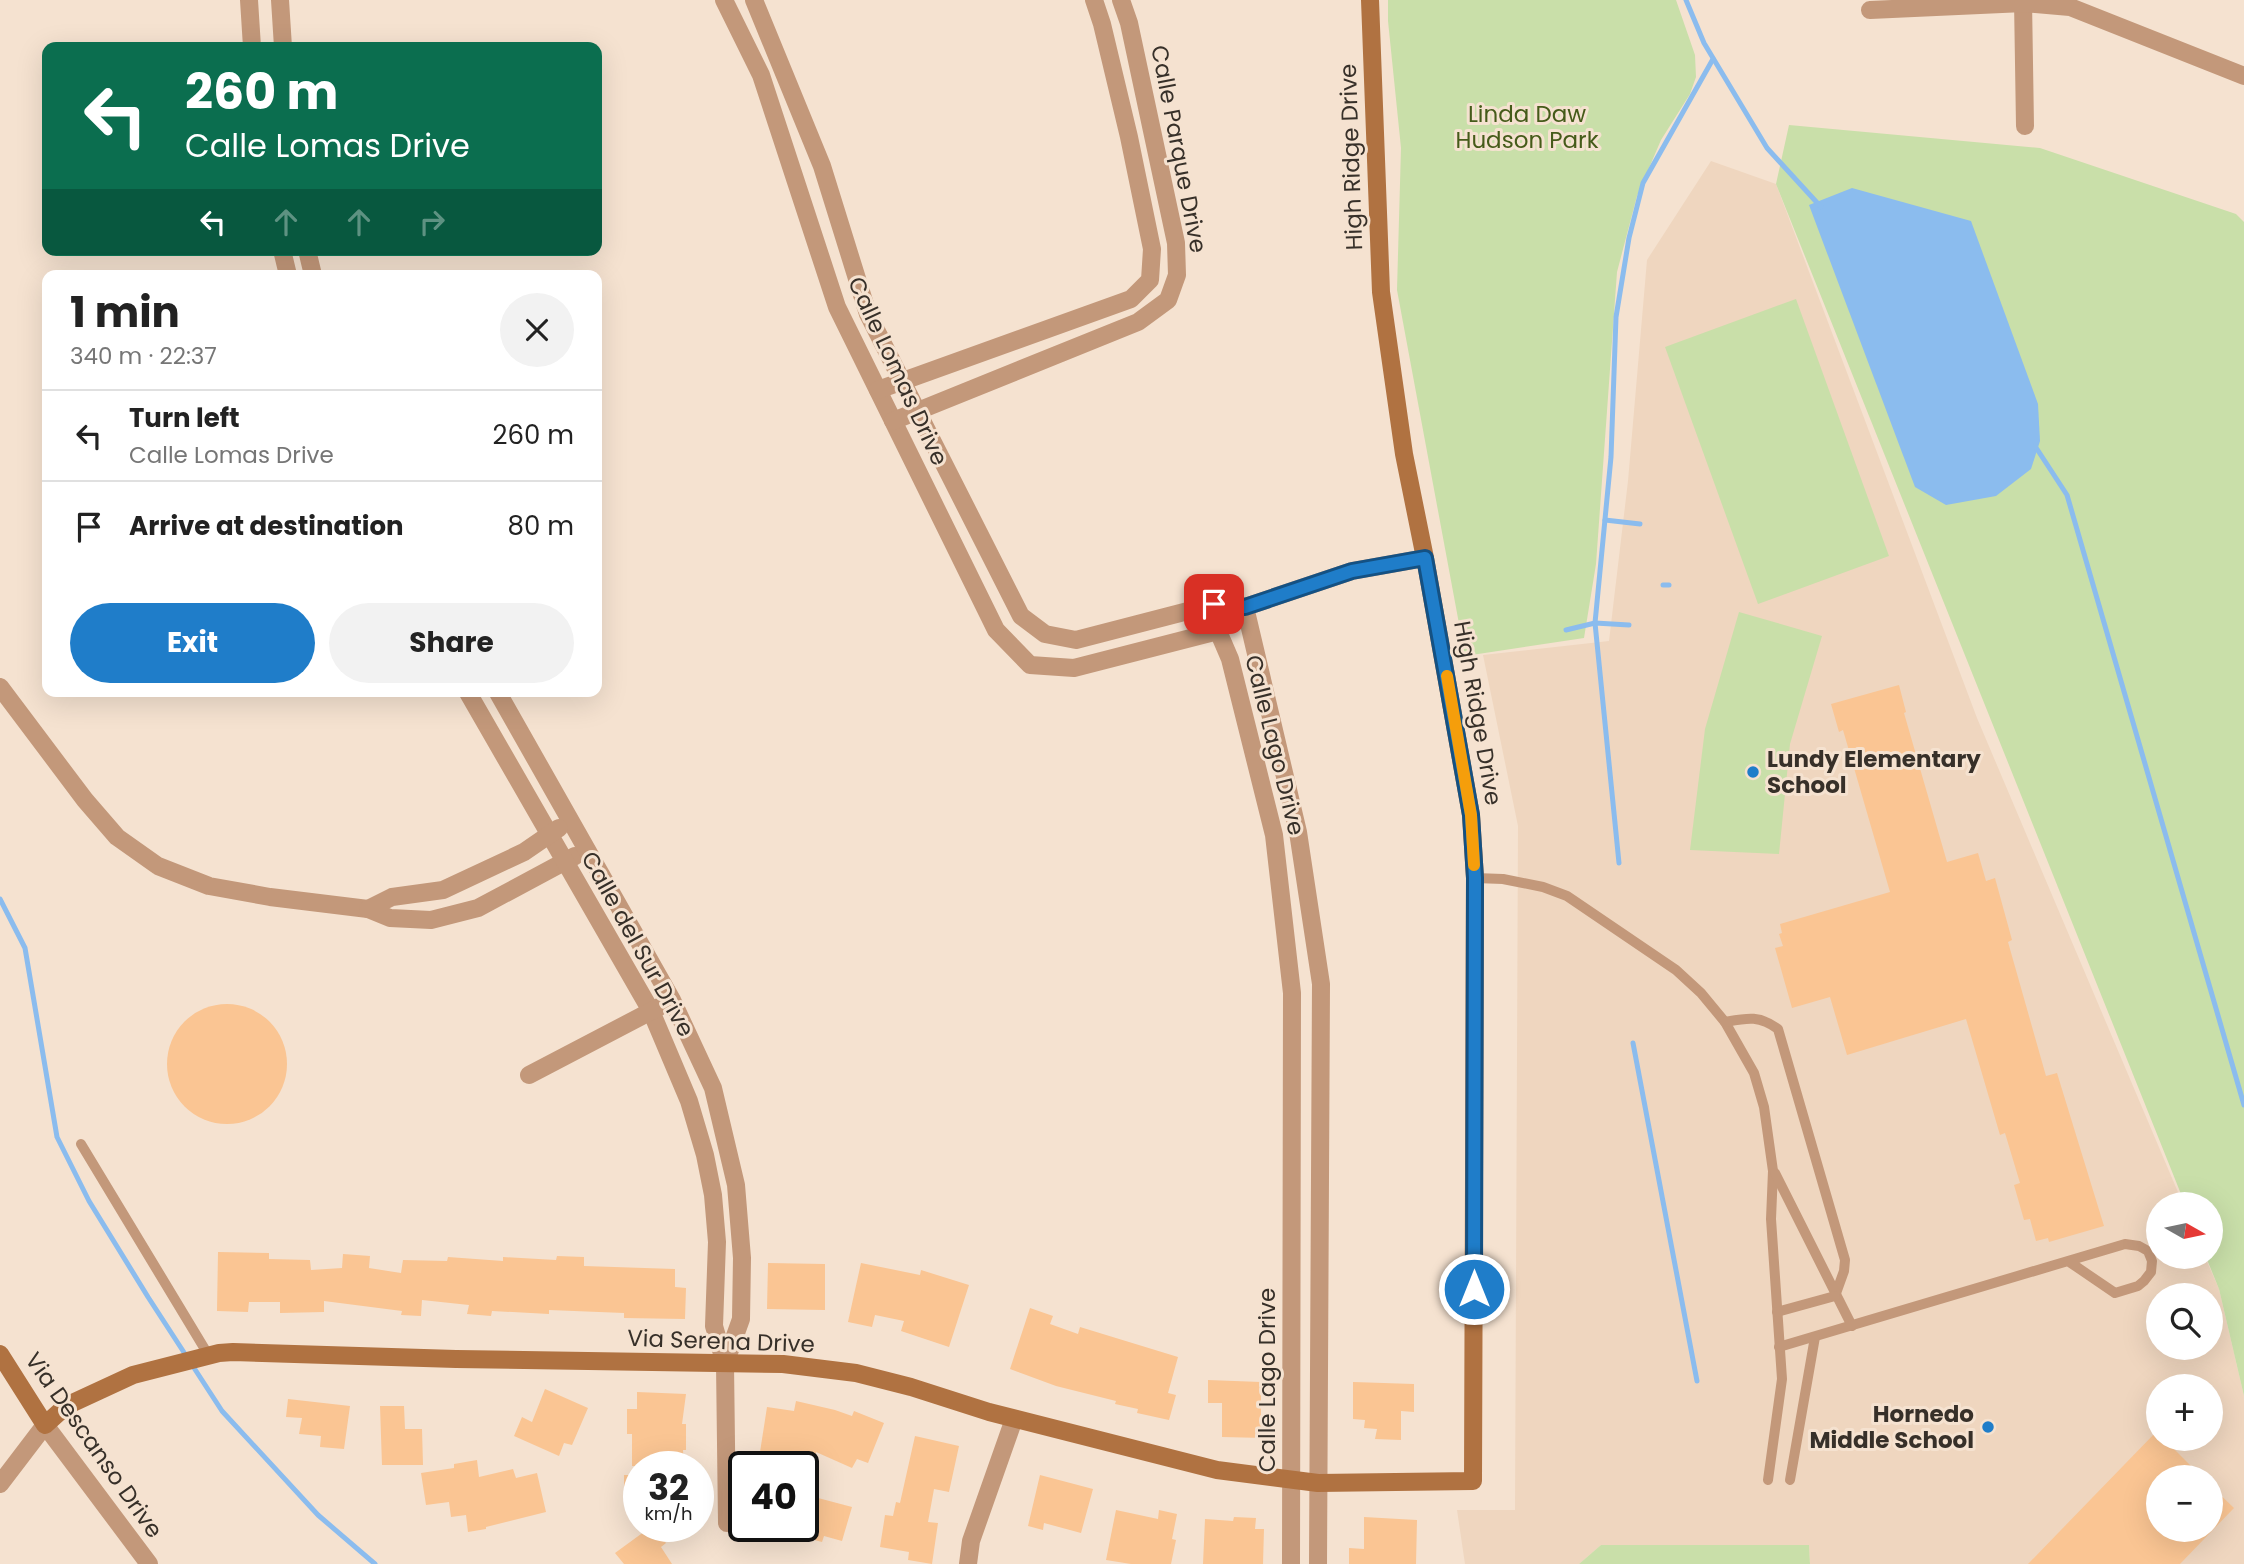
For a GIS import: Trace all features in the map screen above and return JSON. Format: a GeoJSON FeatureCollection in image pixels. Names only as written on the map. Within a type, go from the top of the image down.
{"type":"FeatureCollection","features":[{"type":"Feature","properties":{"kind":"street"},"geometry":{"type":"LineString","coordinates":[[249,0],[252,42]]}},
{"type":"Feature","properties":{"kind":"street"},"geometry":{"type":"LineString","coordinates":[[280,0],[283,42]]}},
{"type":"Feature","properties":{"kind":"street","name":"Calle Lomas Drive"},"geometry":{"type":"LineString","coordinates":[[724,0],[761,75],[837,307],[996,630],[1030,665]]}},
{"type":"Feature","properties":{"kind":"street","name":"Calle Lomas Drive"},"geometry":{"type":"LineString","coordinates":[[754,0],[822,166],[868,314],[1021,616],[1045,635]]}},
{"type":"Feature","properties":{"kind":"street","name":"Calle Parque Drive"},"geometry":{"type":"LineString","coordinates":[[1094,0],[1132,149],[1152,249],[1150,280]]}},
{"type":"Feature","properties":{"kind":"street","name":"Calle Parque Drive"},"geometry":{"type":"LineString","coordinates":[[1121,0],[1129,23],[1176,243],[1177,275],[1172,287]]}},
{"type":"Feature","properties":{"kind":"street","name":"High Ridge Drive"},"geometry":{"type":"LineString","coordinates":[[1370,0],[1381,292],[1404,454],[1471,815],[1475,878],[1473,1481]]}},
{"type":"Feature","properties":{"kind":"street"},"geometry":{"type":"LineString","coordinates":[[1870,10],[2024,1],[2070,7],[2244,76]]}},
{"type":"Feature","properties":{"kind":"street"},"geometry":{"type":"LineString","coordinates":[[2024,1],[2025,126]]}},
{"type":"Feature","properties":{"kind":"street"},"geometry":{"type":"LineString","coordinates":[[761,75],[784,70]]}},
{"type":"Feature","properties":{"kind":"street"},"geometry":{"type":"LineString","coordinates":[[878,390],[1131,299],[1150,280],[1172,287],[1168,300],[1139,322],[893,421]]}},
{"type":"Feature","properties":{"kind":"street"},"geometry":{"type":"LineString","coordinates":[[963,564],[987,550]]}},
{"type":"Feature","properties":{"kind":"street"},"geometry":{"type":"LineString","coordinates":[[1245,607],[1214,604],[1076,640],[1045,635],[1030,665],[1074,668],[1218,631],[1245,607],[1352,571],[1425,558]]}},
{"type":"Feature","properties":{"kind":"street","name":"Calle Lago Drive"},"geometry":{"type":"LineString","coordinates":[[1214,604],[1218,631],[1230,659],[1274,835],[1292,993],[1291,1564]]}},
{"type":"Feature","properties":{"kind":"street","name":"Calle Lago Drive"},"geometry":{"type":"LineString","coordinates":[[1245,607],[1298,832],[1321,984],[1318,1564]]}},
{"type":"Feature","properties":{"kind":"street"},"geometry":{"type":"LineString","coordinates":[[0,687],[85,800],[117,837],[158,866],[209,886],[270,897],[368,909],[390,918],[431,920],[478,908],[565,863],[586,849]]}},
{"type":"Feature","properties":{"kind":"street","name":"Calle del Sur Drive"},"geometry":{"type":"LineString","coordinates":[[470,697],[651,1011],[690,1101],[713,1195],[716,1242],[714,1326],[725,1364],[727,1522]]}},
{"type":"Feature","properties":{"kind":"street","name":"Calle del Sur Drive"},"geometry":{"type":"LineString","coordinates":[[500,697],[672,1000],[713,1088],[736,1185],[742,1258],[741,1319],[725,1364]]}},
{"type":"Feature","properties":{"kind":"street"},"geometry":{"type":"LineString","coordinates":[[368,909],[393,897],[443,890],[524,852],[570,821]]}},
{"type":"Feature","properties":{"kind":"street"},"geometry":{"type":"LineString","coordinates":[[427,892],[431,920]]}},
{"type":"Feature","properties":{"kind":"street"},"geometry":{"type":"LineString","coordinates":[[1282,899],[1308,897]]}},
{"type":"Feature","properties":{"kind":"street"},"geometry":{"type":"LineString","coordinates":[[528,1075],[672,1000]]}},
{"type":"Feature","properties":{"kind":"street"},"geometry":{"type":"LineString","coordinates":[[1292,1197],[1320,1198]]}},
{"type":"Feature","properties":{"kind":"street","name":"Via Serena Drive"},"geometry":{"type":"LineString","coordinates":[[0,1484],[46,1424],[66,1406],[133,1375],[233,1352],[469,1360],[783,1364],[856,1373],[1014,1419],[1217,1470],[1318,1483],[1473,1481]]}},
{"type":"Feature","properties":{"kind":"street","name":"Via Descanso Drive"},"geometry":{"type":"LineString","coordinates":[[0,1354],[46,1424],[149,1564]]}},
{"type":"Feature","properties":{"kind":"street"},"geometry":{"type":"LineString","coordinates":[[968,1564],[971,1541],[1014,1419]]}},
{"type":"Feature","properties":{"kind":"lane"},"geometry":{"type":"LineString","coordinates":[[1475,878],[1503,879],[1543,887],[1567,896],[1676,970],[1701,993],[1725,1022],[1754,1073],[1764,1107],[1773,1171],[1771,1219],[1782,1379],[1769,1480]]}},
{"type":"Feature","properties":{"kind":"lane"},"geometry":{"type":"LineString","coordinates":[[1725,1022],[1748,1018],[1766,1020],[1778,1029],[1845,1260],[1835,1296]]}},
{"type":"Feature","properties":{"kind":"lane"},"geometry":{"type":"LineString","coordinates":[[81,1144],[214,1355]]}},
{"type":"Feature","properties":{"kind":"lane"},"geometry":{"type":"LineString","coordinates":[[1773,1171],[1852,1326]]}},
{"type":"Feature","properties":{"kind":"lane"},"geometry":{"type":"LineString","coordinates":[[1779,1348],[1815,1337],[1852,1326],[2068,1261],[2125,1244],[2139,1246],[2148,1251],[2152,1261],[2151,1272],[2144,1281],[2138,1286],[2115,1293],[2068,1261]]}},
{"type":"Feature","properties":{"kind":"lane"},"geometry":{"type":"LineString","coordinates":[[1777,1312],[1835,1296]]}},
{"type":"Feature","properties":{"kind":"lane"},"geometry":{"type":"LineString","coordinates":[[1790,1480],[1815,1337]]}},
{"type":"Feature","properties":{"kind":"shaded area","name":"Lundy Elementary School"},"geometry":{"type":"Polygon","coordinates":[[[1711,161],[1776,184],[1977,718],[2178,1192],[2146,1192],[2146,1269],[2210,1269],[2216,1283],[2146,1283],[2146,1360],[2223,1360],[2223,1306],[2244,1396],[2244,1564],[1810,1564],[1809,1545],[1601,1545],[1579,1564],[1465,1564],[1457,1510],[1515,1510],[1518,826],[1483,655],[1609,641],[1628,481],[1647,260],[1711,161]]]}},
{"type":"Feature","properties":{"kind":"green space","name":"Linda Daw Hudson Park"},"geometry":{"type":"Polygon","coordinates":[[[1388,0],[1676,0],[1695,55],[1696,77],[1690,94],[1661,140],[1637,196],[1617,272],[1596,564],[1584,638],[1465,656],[1397,290],[1401,148],[1388,0]]]}},
{"type":"Feature","properties":{"kind":"green space"},"geometry":{"type":"Polygon","coordinates":[[[1789,125],[2040,148],[2236,214],[2244,222],[2244,1396],[2223,1306],[2223,1283],[2217,1283],[2211,1269],[2223,1269],[2223,1192],[2180,1192],[1776,184],[1789,125]]]}},
{"type":"Feature","properties":{"kind":"green space"},"geometry":{"type":"Polygon","coordinates":[[[1796,299],[1889,556],[1758,604],[1665,347],[1796,299]]]}},
{"type":"Feature","properties":{"kind":"green space"},"geometry":{"type":"Polygon","coordinates":[[[1739,612],[1822,636],[1790,744],[1779,854],[1690,850],[1705,729],[1739,612]]]}},
{"type":"Feature","properties":{"kind":"green space"},"geometry":{"type":"Polygon","coordinates":[[[1601,1545],[1809,1545],[1810,1564],[1579,1564],[1601,1545]]]}},
{"type":"Feature","properties":{"kind":"water"},"geometry":{"type":"Polygon","coordinates":[[[1852,188],[1971,221],[2038,404],[2040,441],[2031,469],[1996,496],[1946,505],[1915,487],[1809,205],[1852,188]]]}},
{"type":"Feature","properties":{"kind":"building"},"geometry":{"type":"Polygon","coordinates":[[[1899,685],[1906,712],[1904,713],[1947,862],[1978,853],[1986,881],[1995,878],[2012,940],[2008,942],[2046,1076],[2057,1073],[2104,1226],[2049,1242],[2048,1238],[2036,1241],[2030,1219],[2024,1220],[2014,1185],[2020,1183],[2005,1133],[2000,1135],[1966,1019],[1847,1055],[1830,997],[1792,1008],[1775,948],[1783,946],[1779,934],[1782,933],[1780,924],[1890,892],[1843,730],[1839,732],[1831,704],[1899,685]]]}},
{"type":"Feature","properties":{"kind":"building"},"geometry":{"type":"Polygon","coordinates":[[[227,1004],[250,1009],[269,1022],[282,1041],[287,1064],[282,1087],[269,1106],[250,1119],[227,1124],[204,1119],[185,1106],[172,1087],[167,1064],[172,1041],[185,1022],[204,1009],[227,1004]]]}},
{"type":"Feature","properties":{"kind":"building"},"geometry":{"type":"Polygon","coordinates":[[[218,1252],[269,1253],[269,1259],[310,1260],[311,1270],[342,1268],[343,1254],[370,1256],[369,1268],[401,1273],[403,1260],[447,1261],[448,1257],[503,1261],[503,1257],[556,1260],[557,1256],[584,1257],[584,1266],[675,1269],[675,1287],[686,1288],[685,1319],[624,1318],[624,1313],[549,1310],[549,1314],[492,1311],[491,1316],[467,1314],[469,1305],[422,1300],[421,1316],[324,1301],[324,1312],[280,1313],[280,1302],[249,1302],[248,1312],[217,1311],[218,1252]]]}},
{"type":"Feature","properties":{"kind":"building"},"geometry":{"type":"Polygon","coordinates":[[[768,1263],[825,1264],[825,1310],[767,1309],[768,1263]]]}},
{"type":"Feature","properties":{"kind":"building"},"geometry":{"type":"Polygon","coordinates":[[[861,1263],[920,1275],[921,1270],[969,1285],[949,1347],[901,1331],[904,1321],[875,1315],[872,1327],[848,1322],[861,1263]]]}},
{"type":"Feature","properties":{"kind":"building"},"geometry":{"type":"Polygon","coordinates":[[[1030,1308],[1053,1316],[1050,1324],[1078,1334],[1080,1327],[1178,1357],[1168,1393],[1176,1395],[1169,1420],[1137,1413],[1138,1409],[1115,1404],[1116,1401],[1056,1386],[1010,1369],[1030,1308]]]}},
{"type":"Feature","properties":{"kind":"building"},"geometry":{"type":"Polygon","coordinates":[[[1208,1380],[1261,1382],[1264,1438],[1222,1437],[1222,1403],[1208,1403],[1208,1380]]]}},
{"type":"Feature","properties":{"kind":"building"},"geometry":{"type":"Polygon","coordinates":[[[1353,1382],[1414,1384],[1414,1412],[1401,1411],[1401,1440],[1375,1439],[1377,1429],[1364,1428],[1365,1420],[1353,1419],[1353,1382]]]}},
{"type":"Feature","properties":{"kind":"building"},"geometry":{"type":"Polygon","coordinates":[[[545,1389],[588,1408],[572,1445],[564,1443],[559,1456],[514,1436],[522,1417],[532,1422],[545,1389]]]}},
{"type":"Feature","properties":{"kind":"building"},"geometry":{"type":"Polygon","coordinates":[[[637,1392],[686,1394],[682,1424],[686,1424],[686,1450],[632,1451],[632,1434],[627,1434],[627,1409],[637,1409],[637,1392]]]}},
{"type":"Feature","properties":{"kind":"building"},"geometry":{"type":"Polygon","coordinates":[[[288,1399],[350,1406],[344,1449],[320,1447],[321,1436],[299,1434],[302,1418],[286,1417],[288,1399]]]}},
{"type":"Feature","properties":{"kind":"building"},"geometry":{"type":"Polygon","coordinates":[[[796,1401],[852,1416],[854,1411],[884,1423],[868,1463],[857,1459],[852,1468],[819,1451],[760,1451],[767,1407],[794,1411],[796,1401]]]}},
{"type":"Feature","properties":{"kind":"building"},"geometry":{"type":"Polygon","coordinates":[[[380,1406],[404,1406],[405,1429],[422,1429],[423,1465],[382,1465],[380,1406]]]}},
{"type":"Feature","properties":{"kind":"building"},"geometry":{"type":"Polygon","coordinates":[[[915,1436],[959,1446],[949,1492],[934,1489],[928,1522],[938,1523],[932,1564],[908,1560],[909,1552],[880,1547],[885,1515],[893,1516],[896,1502],[900,1503],[915,1436]]]}},
{"type":"Feature","properties":{"kind":"building"},"geometry":{"type":"Polygon","coordinates":[[[2146,1442],[2146,1451],[2176,1451],[2190,1465],[2146,1465],[2146,1542],[2201,1542],[2180,1564],[2028,1564],[2146,1442]]]}},
{"type":"Feature","properties":{"kind":"building"},"geometry":{"type":"Polygon","coordinates":[[[477,1460],[479,1477],[513,1469],[516,1478],[537,1473],[546,1512],[468,1532],[466,1515],[451,1517],[449,1502],[426,1505],[421,1473],[454,1468],[454,1464],[477,1460]]]}},
{"type":"Feature","properties":{"kind":"building"},"geometry":{"type":"Polygon","coordinates":[[[1040,1475],[1093,1489],[1081,1533],[1044,1523],[1043,1530],[1028,1526],[1040,1475]]]}},
{"type":"Feature","properties":{"kind":"building"},"geometry":{"type":"Polygon","coordinates":[[[2223,1497],[2234,1508],[2223,1519],[2223,1497]]]}},
{"type":"Feature","properties":{"kind":"building"},"geometry":{"type":"Polygon","coordinates":[[[819,1498],[852,1507],[842,1541],[824,1536],[822,1542],[819,1541],[819,1498]]]}},
{"type":"Feature","properties":{"kind":"building"},"geometry":{"type":"Polygon","coordinates":[[[1116,1510],[1158,1519],[1159,1510],[1177,1514],[1172,1539],[1176,1540],[1171,1564],[1131,1564],[1106,1560],[1116,1510]]]}},
{"type":"Feature","properties":{"kind":"building"},"geometry":{"type":"Polygon","coordinates":[[[1234,1517],[1256,1518],[1255,1529],[1264,1529],[1263,1564],[1203,1564],[1205,1519],[1233,1521],[1234,1517]]]}},
{"type":"Feature","properties":{"kind":"building"},"geometry":{"type":"Polygon","coordinates":[[[1364,1517],[1417,1520],[1416,1564],[1349,1564],[1349,1548],[1364,1549],[1364,1517]]]}},
{"type":"Feature","properties":{"kind":"building"},"geometry":{"type":"Polygon","coordinates":[[[630,1542],[665,1542],[661,1547],[672,1564],[624,1564],[615,1553],[630,1542]]]}},
{"type":"Feature","properties":{"kind":"waterway"},"geometry":{"type":"LineString","coordinates":[[1686,0],[1704,43],[1767,148],[1821,207]]}},
{"type":"Feature","properties":{"kind":"waterway"},"geometry":{"type":"LineString","coordinates":[[1619,863],[1595,623],[1611,457],[1616,317],[1629,238],[1643,183],[1713,59]]}},
{"type":"Feature","properties":{"kind":"waterway"},"geometry":{"type":"LineString","coordinates":[[2035,446],[2067,495],[2244,1105]]}},
{"type":"Feature","properties":{"kind":"waterway"},"geometry":{"type":"LineString","coordinates":[[1605,520],[1640,524]]}},
{"type":"Feature","properties":{"kind":"waterway"},"geometry":{"type":"LineString","coordinates":[[1663,585],[1669,585]]}},
{"type":"Feature","properties":{"kind":"waterway"},"geometry":{"type":"LineString","coordinates":[[1566,630],[1595,623],[1629,625]]}},
{"type":"Feature","properties":{"kind":"waterway"},"geometry":{"type":"LineString","coordinates":[[0,899],[25,948],[57,1137],[89,1201],[222,1411],[318,1515],[375,1564]]}},
{"type":"Feature","properties":{"kind":"waterway"},"geometry":{"type":"LineString","coordinates":[[1633,1043],[1697,1381]]}},
{"type":"Feature","properties":{"kind":"slow traffic"},"geometry":{"type":"LineString","coordinates":[[1447,676],[1471,815],[1474,865]]}},
{"type":"Feature","properties":{"kind":"place","name":"Lundy Elementary School"},"geometry":{"type":"Point","coordinates":[1753,772]}},
{"type":"Feature","properties":{"kind":"place","name":"Hornedo Middle School"},"geometry":{"type":"Point","coordinates":[1988,1427]}},
{"type":"Feature","properties":{"kind":"route"},"geometry":{"type":"LineString","coordinates":[[1214,604],[1245,607],[1352,571],[1425,558],[1471,815],[1475,878],[1474,1289]]}}]}
